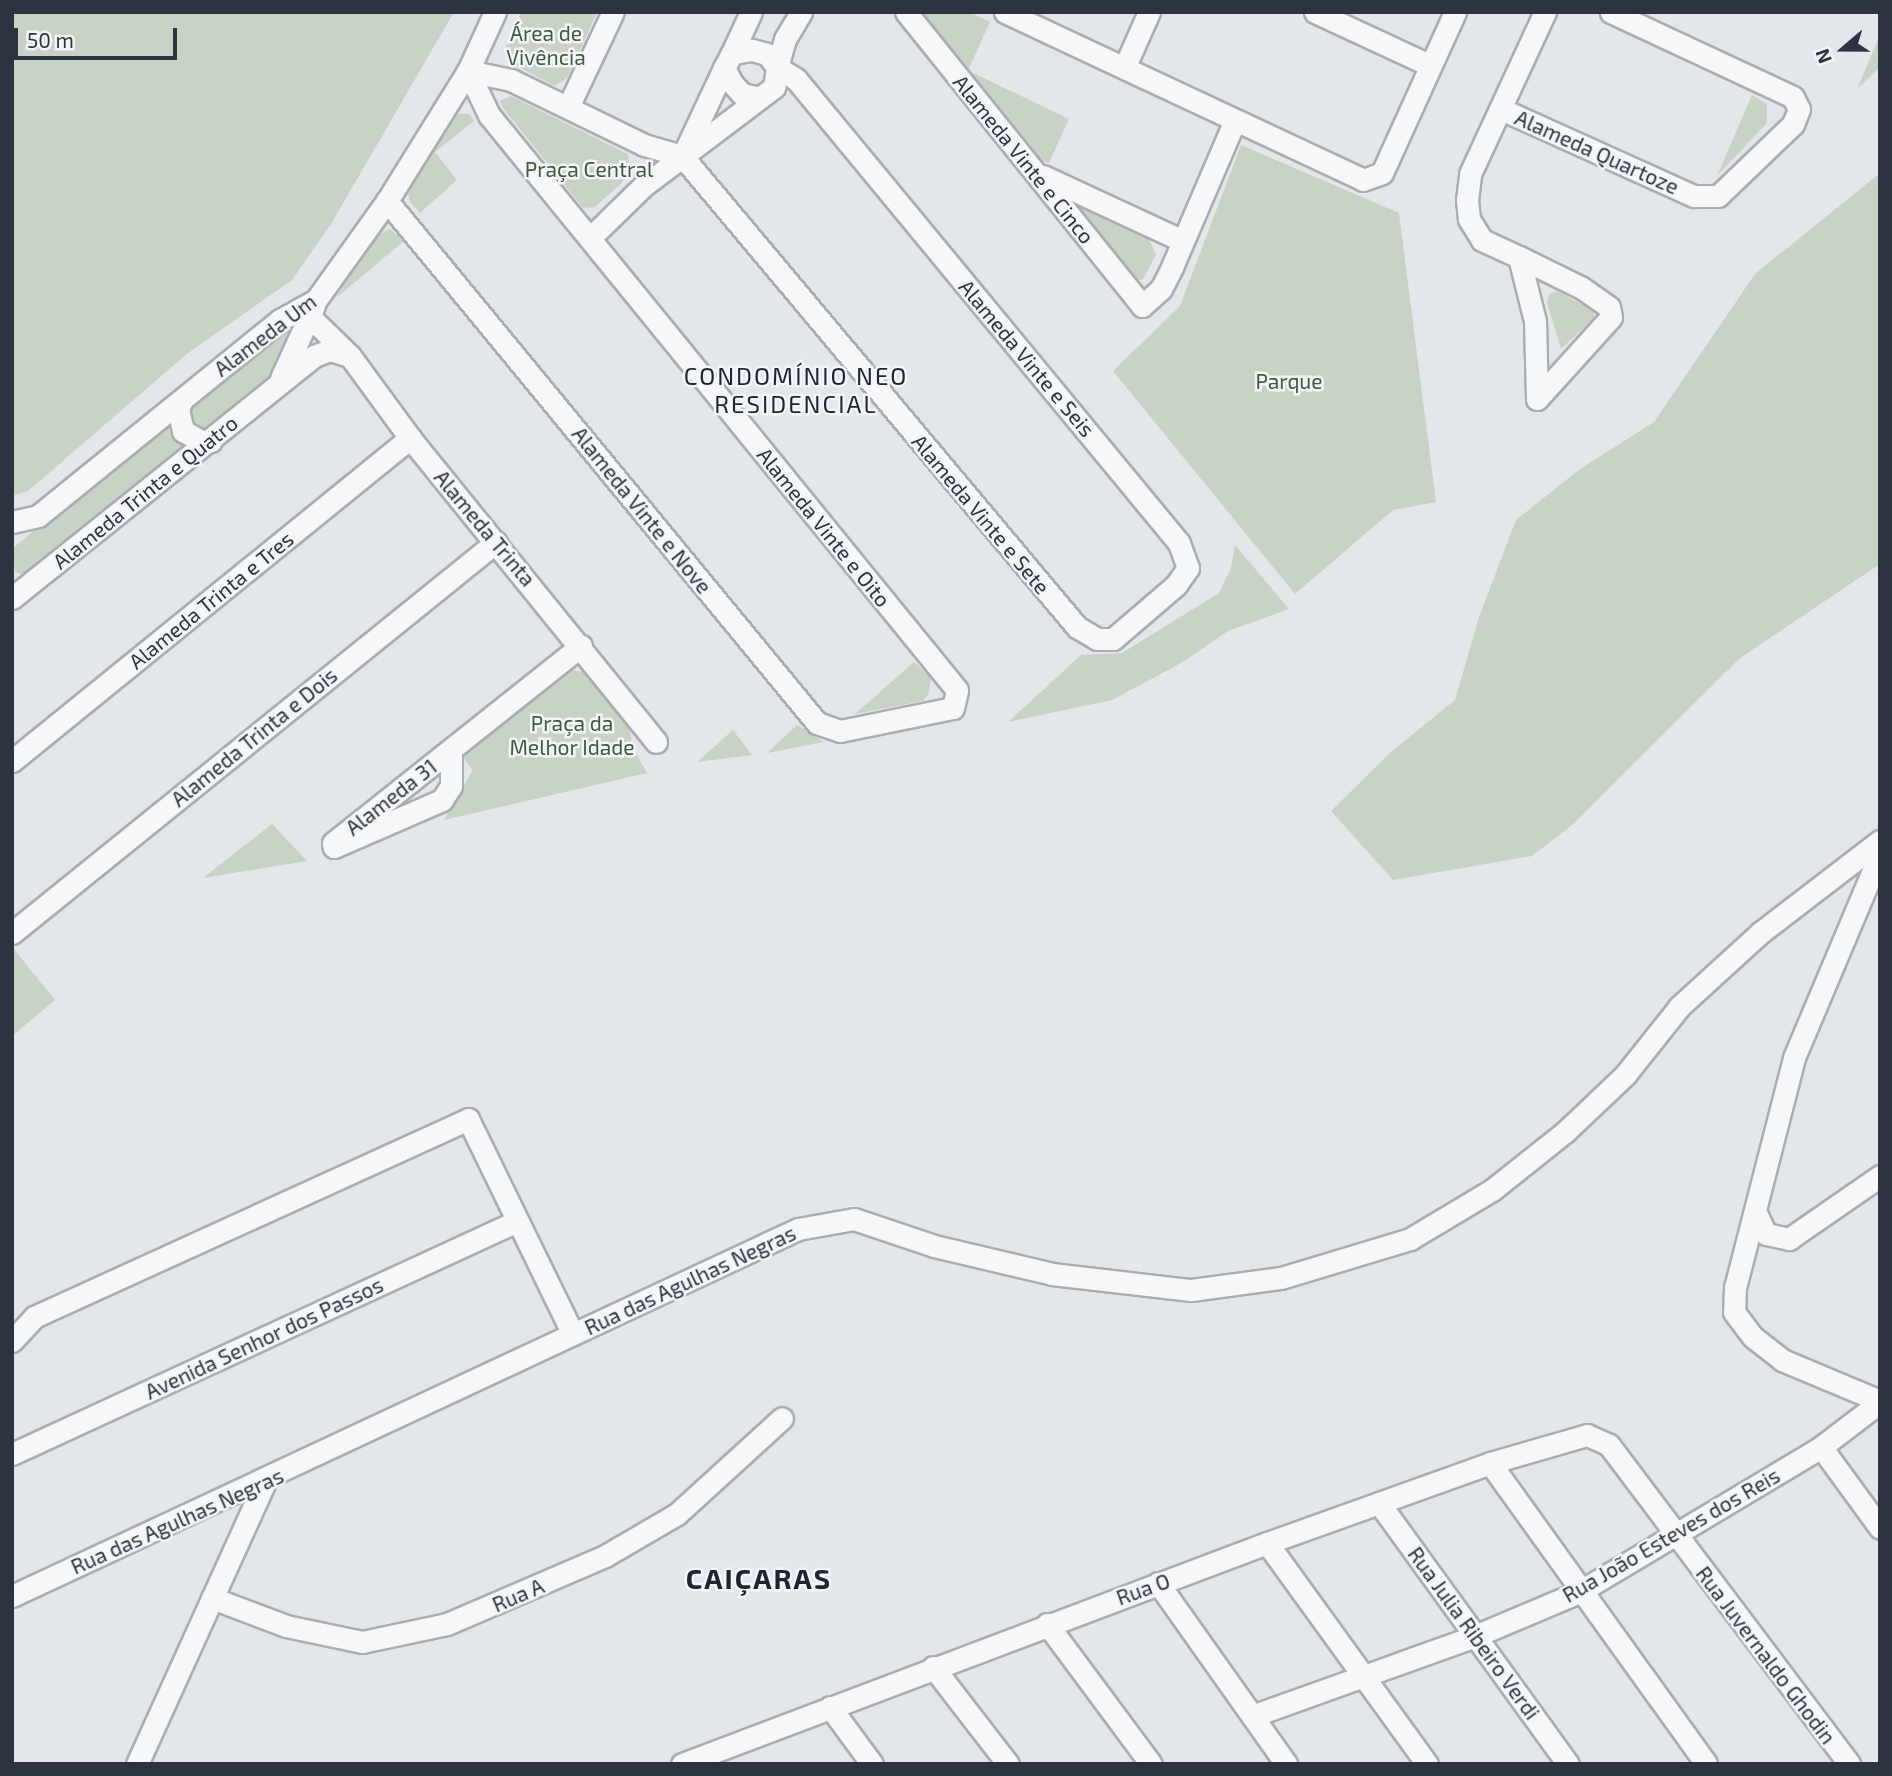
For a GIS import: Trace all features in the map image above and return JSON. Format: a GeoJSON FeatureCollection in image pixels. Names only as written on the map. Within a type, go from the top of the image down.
{"type":"FeatureCollection","features":[{"type":"Feature","properties":{"kind":"street","name":"Alameda Um"},"geometry":{"type":"LineString","coordinates":[[12,522],[38,516],[280,320],[313,309],[387,201],[468,71],[495,12]]}},
{"type":"Feature","properties":{"kind":"street"},"geometry":{"type":"LineString","coordinates":[[568,107],[613,12]]}},
{"type":"Feature","properties":{"kind":"street"},"geometry":{"type":"LineString","coordinates":[[682,156],[751,12]]}},
{"type":"Feature","properties":{"kind":"street"},"geometry":{"type":"LineString","coordinates":[[590,238],[642,187],[756,97],[774,87],[776,67],[785,39],[801,12]]}},
{"type":"Feature","properties":{"kind":"street","name":"Alameda Vinte e Cinco"},"geometry":{"type":"LineString","coordinates":[[906,12],[1142,306],[1161,289],[1181,240]]}},
{"type":"Feature","properties":{"kind":"street"},"geometry":{"type":"LineString","coordinates":[[1005,12],[1125,66],[1234,122],[1363,180],[1382,173],[1455,12]]}},
{"type":"Feature","properties":{"kind":"street"},"geometry":{"type":"LineString","coordinates":[[1125,66],[1149,12]]}},
{"type":"Feature","properties":{"kind":"street"},"geometry":{"type":"LineString","coordinates":[[1315,12],[1429,65]]}},
{"type":"Feature","properties":{"kind":"street"},"geometry":{"type":"LineString","coordinates":[[1545,12],[1470,174],[1467,200],[1469,219],[1482,240],[1580,287],[1609,307],[1611,317],[1537,399],[1535,321],[1541,290],[1550,283],[1580,287]]}},
{"type":"Feature","properties":{"kind":"street","name":"Alameda Quartoze"},"geometry":{"type":"LineString","coordinates":[[1501,109],[1694,196],[1718,196],[1793,124],[1800,109],[1793,97],[1611,12]]}},
{"type":"Feature","properties":{"kind":"street"},"geometry":{"type":"LineString","coordinates":[[728,61],[751,50],[767,54],[776,67]]}},
{"type":"Feature","properties":{"kind":"street"},"geometry":{"type":"LineString","coordinates":[[728,61],[742,94],[756,97]]}},
{"type":"Feature","properties":{"kind":"street","name":"Alameda Vinte e Seis"},"geometry":{"type":"LineString","coordinates":[[776,67],[796,79],[1179,543],[1188,568],[1177,585],[1113,639],[1097,639]]}},
{"type":"Feature","properties":{"kind":"street"},"geometry":{"type":"LineString","coordinates":[[468,71],[511,79],[643,145],[682,156]]}},
{"type":"Feature","properties":{"kind":"street","name":"Alameda Vinte e Oito"},"geometry":{"type":"LineString","coordinates":[[468,71],[489,115],[957,690],[953,708],[940,714]]}},
{"type":"Feature","properties":{"kind":"street"},"geometry":{"type":"LineString","coordinates":[[489,115],[490,93],[511,79]]}},
{"type":"Feature","properties":{"kind":"street"},"geometry":{"type":"LineString","coordinates":[[1038,174],[1181,240],[1234,122]]}},
{"type":"Feature","properties":{"kind":"street"},"geometry":{"type":"LineString","coordinates":[[642,187],[643,145]]}},
{"type":"Feature","properties":{"kind":"street","name":"Alameda Vinte e Sete"},"geometry":{"type":"LineString","coordinates":[[682,156],[1077,627],[1097,639]]}},
{"type":"Feature","properties":{"kind":"street","name":"Alameda Vinte e Nove"},"geometry":{"type":"LineString","coordinates":[[387,201],[817,723],[840,731],[940,714]]}},
{"type":"Feature","properties":{"kind":"street"},"geometry":{"type":"LineString","coordinates":[[1519,257],[1535,321]]}},
{"type":"Feature","properties":{"kind":"street","name":"Alameda Trinta"},"geometry":{"type":"LineString","coordinates":[[313,309],[410,438],[581,646],[656,743]]}},
{"type":"Feature","properties":{"kind":"street","name":"Alameda Trinta e Quatro"},"geometry":{"type":"LineString","coordinates":[[277,384],[313,309]]}},
{"type":"Feature","properties":{"kind":"street","name":"Alameda Trinta e Quatro"},"geometry":{"type":"LineString","coordinates":[[12,598],[314,356],[330,350],[350,356]]}},
{"type":"Feature","properties":{"kind":"street"},"geometry":{"type":"LineString","coordinates":[[182,400],[178,409],[183,431],[203,442],[211,441]]}},
{"type":"Feature","properties":{"kind":"street","name":"Alameda Trinta e Tres"},"geometry":{"type":"LineString","coordinates":[[12,761],[410,438]]}},
{"type":"Feature","properties":{"kind":"street","name":"Alameda Trinta e Dois"},"geometry":{"type":"LineString","coordinates":[[12,933],[496,541]]}},
{"type":"Feature","properties":{"kind":"street"},"geometry":{"type":"LineString","coordinates":[[451,750],[581,646]]}},
{"type":"Feature","properties":{"kind":"street","name":"Alameda 31"},"geometry":{"type":"LineString","coordinates":[[451,750],[451,786],[442,800],[334,847],[333,843],[451,750]]}},
{"type":"Feature","properties":{"kind":"street","name":"Rua das Agulhas Negras"},"geometry":{"type":"LineString","coordinates":[[12,1596],[265,1482],[798,1229],[854,1219],[934,1246],[1052,1274],[1191,1290],[1280,1278],[1410,1239],[1492,1190],[1565,1132],[1625,1075],[1689,998],[1760,933],[1880,841]]}},
{"type":"Feature","properties":{"kind":"street"},"geometry":{"type":"LineString","coordinates":[[1880,854],[1794,1058],[1735,1287],[1734,1312],[1753,1338],[1782,1360],[1880,1402]]}},
{"type":"Feature","properties":{"kind":"street"},"geometry":{"type":"LineString","coordinates":[[12,1341],[34,1317],[468,1119],[515,1222],[573,1334]]}},
{"type":"Feature","properties":{"kind":"street"},"geometry":{"type":"LineString","coordinates":[[1756,1213],[1766,1234],[1789,1239],[1880,1176]]}},
{"type":"Feature","properties":{"kind":"street","name":"Avenida Senhor dos Passos"},"geometry":{"type":"LineString","coordinates":[[12,1454],[515,1222]]}},
{"type":"Feature","properties":{"kind":"street","name":"Rua João Esteves dos Reis"},"geometry":{"type":"LineString","coordinates":[[1252,1716],[1475,1636],[1579,1592],[1821,1447],[1880,1402]]}},
{"type":"Feature","properties":{"kind":"street","name":"Rua A"},"geometry":{"type":"LineString","coordinates":[[212,1598],[286,1626],[362,1642],[447,1624],[605,1556],[677,1514],[782,1418]]}},
{"type":"Feature","properties":{"kind":"street","name":"Rua O"},"geometry":{"type":"LineString","coordinates":[[682,1764],[721,1757],[830,1707],[1047,1623],[1490,1463],[1587,1435],[1609,1445]]}},
{"type":"Feature","properties":{"kind":"street","name":"Rua Juvernaldo Ghodin"},"geometry":{"type":"LineString","coordinates":[[1609,1445],[1849,1764]]}},
{"type":"Feature","properties":{"kind":"street"},"geometry":{"type":"LineString","coordinates":[[1821,1447],[1880,1528]]}},
{"type":"Feature","properties":{"kind":"street"},"geometry":{"type":"LineString","coordinates":[[1490,1463],[1579,1592],[1706,1764]]}},
{"type":"Feature","properties":{"kind":"street"},"geometry":{"type":"LineString","coordinates":[[137,1764],[265,1482]]}},
{"type":"Feature","properties":{"kind":"street","name":"Rua Julia Ribeiro Verdi"},"geometry":{"type":"LineString","coordinates":[[1379,1503],[1568,1764]]}},
{"type":"Feature","properties":{"kind":"street"},"geometry":{"type":"LineString","coordinates":[[1267,1543],[1427,1764]]}},
{"type":"Feature","properties":{"kind":"street"},"geometry":{"type":"LineString","coordinates":[[1158,1583],[1286,1764]]}},
{"type":"Feature","properties":{"kind":"street"},"geometry":{"type":"LineString","coordinates":[[1047,1623],[1151,1764]]}},
{"type":"Feature","properties":{"kind":"street"},"geometry":{"type":"LineString","coordinates":[[933,1667],[1008,1764]]}},
{"type":"Feature","properties":{"kind":"street"},"geometry":{"type":"LineString","coordinates":[[830,1707],[872,1764]]}},
{"type":"Feature","properties":{"kind":"green space"},"geometry":{"type":"Polygon","coordinates":[[[12,12],[454,12],[331,224],[292,280],[188,353],[28,491],[12,496],[12,12]]]}},
{"type":"Feature","properties":{"kind":"green space","name":"Área de Vivência"},"geometry":{"type":"Polygon","coordinates":[[[521,12],[597,12],[568,77],[555,86],[509,62],[505,49],[521,12]]]}},
{"type":"Feature","properties":{"kind":"green space"},"geometry":{"type":"Polygon","coordinates":[[[919,12],[969,12],[990,22],[969,68],[919,12]]]}},
{"type":"Feature","properties":{"kind":"green space"},"geometry":{"type":"Polygon","coordinates":[[[1880,35],[1880,67],[1857,89],[1880,35]]]}},
{"type":"Feature","properties":{"kind":"green space"},"geometry":{"type":"Polygon","coordinates":[[[971,72],[1069,119],[1049,163],[1042,160],[971,72]]]}},
{"type":"Feature","properties":{"kind":"green space"},"geometry":{"type":"Polygon","coordinates":[[[1752,95],[1767,104],[1767,123],[1717,176],[1752,95]]]}},
{"type":"Feature","properties":{"kind":"green space","name":"Praça Central"},"geometry":{"type":"Polygon","coordinates":[[[511,96],[628,154],[630,175],[595,207],[583,208],[503,108],[500,101],[511,96]]]}},
{"type":"Feature","properties":{"kind":"green space"},"geometry":{"type":"Polygon","coordinates":[[[458,114],[469,114],[474,121],[435,152],[457,180],[420,213],[409,200],[408,186],[458,114]]]}},
{"type":"Feature","properties":{"kind":"green space","name":"Parque"},"geometry":{"type":"Polygon","coordinates":[[[1241,145],[1399,213],[1436,502],[1393,510],[1295,594],[1113,371],[1180,306],[1241,145]]]}},
{"type":"Feature","properties":{"kind":"green space"},"geometry":{"type":"Polygon","coordinates":[[[1880,173],[1880,564],[1740,658],[1572,825],[1532,856],[1393,880],[1331,811],[1391,752],[1455,700],[1479,617],[1516,520],[1580,469],[1654,422],[1755,274],[1880,173]]]}},
{"type":"Feature","properties":{"kind":"green space"},"geometry":{"type":"Polygon","coordinates":[[[1073,201],[1148,237],[1156,255],[1143,279],[1132,282],[1069,202],[1073,201]]]}},
{"type":"Feature","properties":{"kind":"green space"},"geometry":{"type":"Polygon","coordinates":[[[389,229],[405,240],[336,298],[373,238],[389,229]]]}},
{"type":"Feature","properties":{"kind":"green space"},"geometry":{"type":"Polygon","coordinates":[[[1557,291],[1594,311],[1594,318],[1561,349],[1547,303],[1549,294],[1557,291]]]}},
{"type":"Feature","properties":{"kind":"green space"},"geometry":{"type":"Polygon","coordinates":[[[297,323],[277,376],[206,431],[189,423],[191,402],[284,325],[297,323]]]}},
{"type":"Feature","properties":{"kind":"green space"},"geometry":{"type":"Polygon","coordinates":[[[170,419],[193,446],[26,576],[15,572],[13,548],[170,419]]]}},
{"type":"Feature","properties":{"kind":"green space"},"geometry":{"type":"Polygon","coordinates":[[[1235,545],[1289,609],[1228,631],[1183,662],[1112,700],[1008,722],[1081,655],[1122,653],[1219,593],[1231,568],[1235,545]]]}},
{"type":"Feature","properties":{"kind":"green space"},"geometry":{"type":"Polygon","coordinates":[[[914,662],[931,677],[929,693],[923,701],[855,714],[914,662]]]}},
{"type":"Feature","properties":{"kind":"green space","name":"Praça da Melhor Idade"},"geometry":{"type":"Polygon","coordinates":[[[570,670],[587,672],[629,719],[632,747],[647,773],[444,820],[473,770],[462,756],[570,670]]]}},
{"type":"Feature","properties":{"kind":"green space"},"geometry":{"type":"Polygon","coordinates":[[[797,725],[824,742],[767,753],[797,725]]]}},
{"type":"Feature","properties":{"kind":"green space"},"geometry":{"type":"Polygon","coordinates":[[[733,730],[752,755],[697,762],[733,730]]]}},
{"type":"Feature","properties":{"kind":"green space"},"geometry":{"type":"Polygon","coordinates":[[[272,824],[307,861],[203,878],[272,824]]]}},
{"type":"Feature","properties":{"kind":"green space"},"geometry":{"type":"Polygon","coordinates":[[[12,949],[55,1000],[12,1036],[12,949]]]}},
{"type":"Feature","properties":{"kind":"district","name":"CONDOMÍNIO NEO RESIDENCIAL"},"geometry":{"type":"Point","coordinates":[796,390]}},
{"type":"Feature","properties":{"kind":"district","name":"CAIÇARAS"},"geometry":{"type":"Point","coordinates":[759,1578]}}]}
